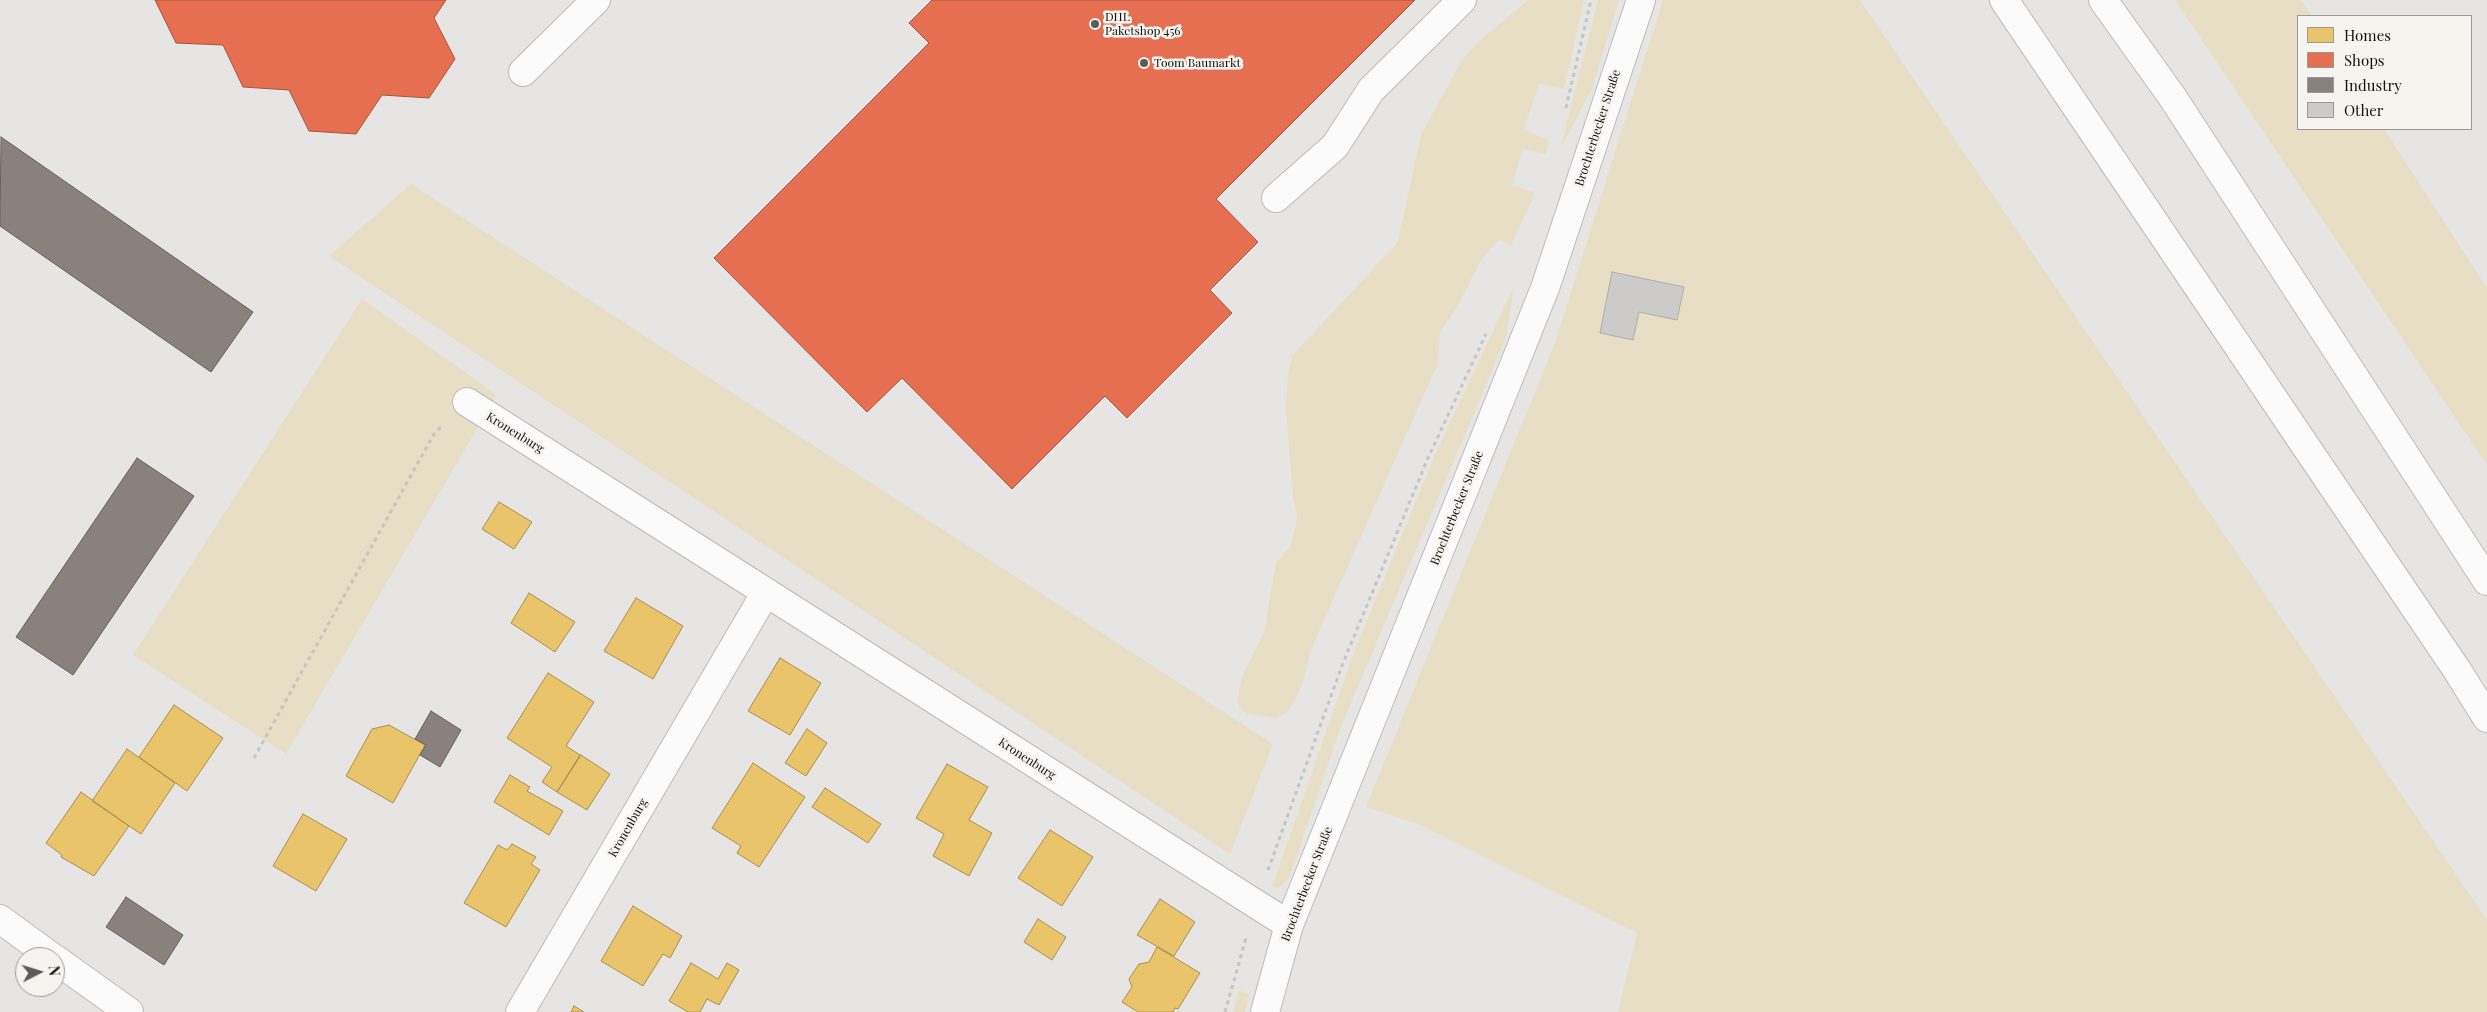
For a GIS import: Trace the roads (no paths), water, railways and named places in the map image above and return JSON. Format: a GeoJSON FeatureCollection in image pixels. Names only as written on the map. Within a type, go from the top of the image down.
{"type":"FeatureCollection","features":[{"type":"Feature","properties":{"kind":"main road"},"geometry":{"type":"LineString","coordinates":[[523,72],[596,0]]}},
{"type":"Feature","properties":{"kind":"main road"},"geometry":{"type":"LineString","coordinates":[[1276,198],[1335,146],[1371,90],[1462,0]]}},
{"type":"Feature","properties":{"kind":"main road","name":"Brochterbecker Straße"},"geometry":{"type":"LineString","coordinates":[[1265,1012],[1289,926],[1545,288],[1641,0]]}},
{"type":"Feature","properties":{"kind":"main road"},"geometry":{"type":"LineString","coordinates":[[2004,0],[2457,670],[2487,718]]}},
{"type":"Feature","properties":{"kind":"main road"},"geometry":{"type":"LineString","coordinates":[[2103,0],[2173,98],[2487,580]]}},
{"type":"Feature","properties":{"kind":"main road","name":"Kronenburg"},"geometry":{"type":"LineString","coordinates":[[467,402],[1289,926]]}},
{"type":"Feature","properties":{"kind":"main road","name":"Kronenburg"},"geometry":{"type":"LineString","coordinates":[[520,1012],[766,592]]}},
{"type":"Feature","properties":{"kind":"main road"},"geometry":{"type":"LineString","coordinates":[[0,919],[39,947]]}},
{"type":"Feature","properties":{"kind":"main road"},"geometry":{"type":"LineString","coordinates":[[65,966],[129,1012]]}},
{"type":"Feature","properties":{"kind":"place","name":"DHL Paketshop 456"},"geometry":{"type":"Point","coordinates":[1095,24]}},
{"type":"Feature","properties":{"kind":"place","name":"Toom Baumarkt"},"geometry":{"type":"Point","coordinates":[1144,63]}}]}
